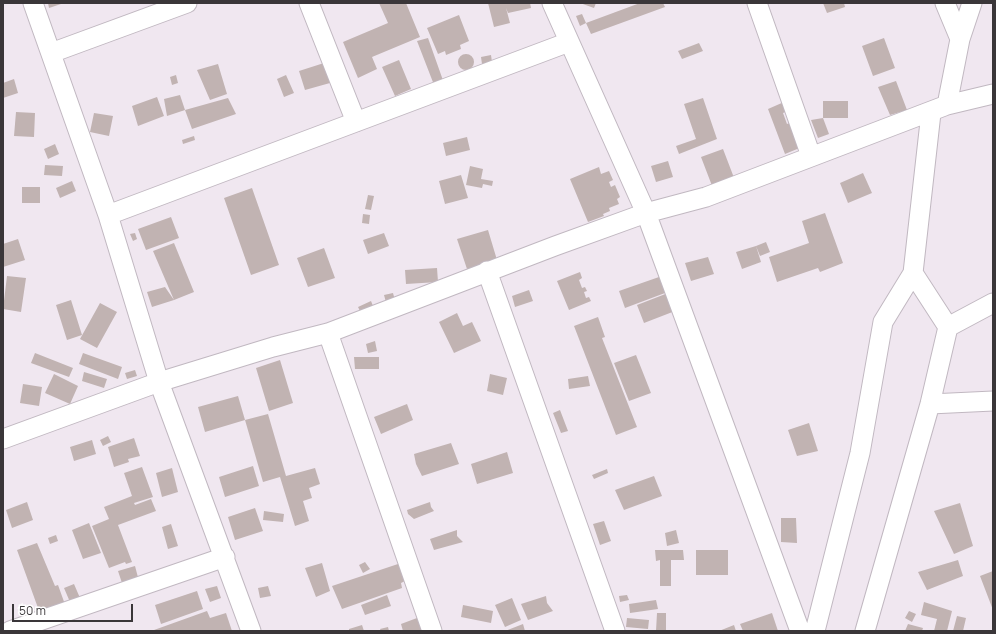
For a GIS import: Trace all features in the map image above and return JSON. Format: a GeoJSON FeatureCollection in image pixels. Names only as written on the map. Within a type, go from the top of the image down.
{"type":"FeatureCollection","features":[{"type":"Feature","properties":{"kind":"street"},"geometry":{"type":"LineString","coordinates":[[33,3],[108,215],[159,382],[225,557],[251,631]]}},
{"type":"Feature","properties":{"kind":"street"},"geometry":{"type":"LineString","coordinates":[[51,53],[187,3]]}},
{"type":"Feature","properties":{"kind":"street"},"geometry":{"type":"LineString","coordinates":[[309,3],[356,122]]}},
{"type":"Feature","properties":{"kind":"street"},"geometry":{"type":"LineString","coordinates":[[552,3],[646,213],[800,631]]}},
{"type":"Feature","properties":{"kind":"street"},"geometry":{"type":"LineString","coordinates":[[757,3],[811,156]]}},
{"type":"Feature","properties":{"kind":"street"},"geometry":{"type":"LineString","coordinates":[[945,3],[960,40]]}},
{"type":"Feature","properties":{"kind":"street"},"geometry":{"type":"LineString","coordinates":[[815,631],[860,453],[883,322],[913,273],[939,109],[972,3]]}},
{"type":"Feature","properties":{"kind":"street"},"geometry":{"type":"LineString","coordinates":[[108,215],[569,42]]}},
{"type":"Feature","properties":{"kind":"street"},"geometry":{"type":"LineString","coordinates":[[3,439],[159,382],[273,347],[328,333],[487,271],[646,213],[706,197],[784,168],[891,125],[939,109],[993,94]]}},
{"type":"Feature","properties":{"kind":"street"},"geometry":{"type":"LineString","coordinates":[[487,271],[615,631]]}},
{"type":"Feature","properties":{"kind":"street"},"geometry":{"type":"LineString","coordinates":[[865,631],[930,404],[948,327],[913,273]]}},
{"type":"Feature","properties":{"kind":"street"},"geometry":{"type":"LineString","coordinates":[[948,327],[993,303]]}},
{"type":"Feature","properties":{"kind":"street"},"geometry":{"type":"LineString","coordinates":[[328,333],[432,631]]}},
{"type":"Feature","properties":{"kind":"street"},"geometry":{"type":"LineString","coordinates":[[930,404],[993,400]]}},
{"type":"Feature","properties":{"kind":"street"},"geometry":{"type":"LineString","coordinates":[[10,631],[225,557]]}},
{"type":"Feature","properties":{"kind":"building"},"geometry":{"type":"Polygon","coordinates":[[[48,3],[64,3],[49,8],[48,3]]]}},
{"type":"Feature","properties":{"kind":"building"},"geometry":{"type":"Polygon","coordinates":[[[379,3],[406,3],[420,37],[372,57],[377,69],[358,78],[343,42],[388,23],[379,3]]]}},
{"type":"Feature","properties":{"kind":"building"},"geometry":{"type":"Polygon","coordinates":[[[488,3],[530,3],[531,8],[508,13],[506,8],[510,23],[494,27],[488,3]]]}},
{"type":"Feature","properties":{"kind":"building"},"geometry":{"type":"Polygon","coordinates":[[[580,3],[596,3],[594,8],[580,3]]]}},
{"type":"Feature","properties":{"kind":"building"},"geometry":{"type":"Polygon","coordinates":[[[640,3],[663,3],[665,7],[591,34],[586,23],[640,3]]]}},
{"type":"Feature","properties":{"kind":"building"},"geometry":{"type":"Polygon","coordinates":[[[823,3],[844,3],[845,7],[827,13],[823,3]]]}},
{"type":"Feature","properties":{"kind":"building"},"geometry":{"type":"Polygon","coordinates":[[[582,14],[586,23],[580,26],[576,16],[582,14]]]}},
{"type":"Feature","properties":{"kind":"building"},"geometry":{"type":"Polygon","coordinates":[[[459,15],[469,41],[460,45],[461,49],[446,55],[445,51],[438,54],[427,28],[459,15]]]}},
{"type":"Feature","properties":{"kind":"building"},"geometry":{"type":"Polygon","coordinates":[[[428,38],[445,86],[436,90],[417,41],[428,38]]]}},
{"type":"Feature","properties":{"kind":"building"},"geometry":{"type":"Polygon","coordinates":[[[884,38],[895,68],[873,76],[862,46],[884,38]]]}},
{"type":"Feature","properties":{"kind":"building"},"geometry":{"type":"Polygon","coordinates":[[[699,43],[703,51],[682,59],[678,51],[699,43]]]}},
{"type":"Feature","properties":{"kind":"building"},"geometry":{"type":"Polygon","coordinates":[[[466,54],[473,59],[474,62],[469,69],[466,70],[459,65],[458,62],[463,55],[466,54]]]}},
{"type":"Feature","properties":{"kind":"building"},"geometry":{"type":"Polygon","coordinates":[[[491,55],[492,62],[482,64],[481,57],[491,55]]]}},
{"type":"Feature","properties":{"kind":"building"},"geometry":{"type":"Polygon","coordinates":[[[399,60],[411,89],[395,96],[382,67],[399,60]]]}},
{"type":"Feature","properties":{"kind":"building"},"geometry":{"type":"Polygon","coordinates":[[[324,63],[330,83],[305,90],[299,71],[324,63]]]}},
{"type":"Feature","properties":{"kind":"building"},"geometry":{"type":"Polygon","coordinates":[[[218,64],[227,94],[210,100],[197,70],[218,64]]]}},
{"type":"Feature","properties":{"kind":"building"},"geometry":{"type":"Polygon","coordinates":[[[176,75],[178,83],[172,85],[170,77],[176,75]]]}},
{"type":"Feature","properties":{"kind":"building"},"geometry":{"type":"Polygon","coordinates":[[[286,75],[294,93],[284,97],[277,79],[286,75]]]}},
{"type":"Feature","properties":{"kind":"building"},"geometry":{"type":"Polygon","coordinates":[[[14,79],[18,93],[3,98],[3,83],[14,79]]]}},
{"type":"Feature","properties":{"kind":"building"},"geometry":{"type":"Polygon","coordinates":[[[896,81],[907,110],[890,115],[878,87],[896,81]]]}},
{"type":"Feature","properties":{"kind":"building"},"geometry":{"type":"Polygon","coordinates":[[[180,95],[185,110],[167,116],[164,99],[180,95]]]}},
{"type":"Feature","properties":{"kind":"building"},"geometry":{"type":"Polygon","coordinates":[[[157,97],[164,116],[138,126],[132,106],[157,97]]]}},
{"type":"Feature","properties":{"kind":"building"},"geometry":{"type":"Polygon","coordinates":[[[228,98],[236,114],[192,129],[185,110],[228,98]]]}},
{"type":"Feature","properties":{"kind":"building"},"geometry":{"type":"Polygon","coordinates":[[[703,98],[717,139],[679,154],[676,146],[696,139],[684,104],[703,98]]]}},
{"type":"Feature","properties":{"kind":"building"},"geometry":{"type":"Polygon","coordinates":[[[823,101],[848,101],[848,118],[823,118],[823,101]]]}},
{"type":"Feature","properties":{"kind":"building"},"geometry":{"type":"Polygon","coordinates":[[[784,102],[788,111],[783,113],[787,124],[792,122],[802,147],[785,154],[768,109],[784,102]]]}},
{"type":"Feature","properties":{"kind":"building"},"geometry":{"type":"Polygon","coordinates":[[[16,112],[35,113],[34,137],[14,136],[16,112]]]}},
{"type":"Feature","properties":{"kind":"building"},"geometry":{"type":"Polygon","coordinates":[[[94,113],[113,116],[109,136],[90,132],[94,113]]]}},
{"type":"Feature","properties":{"kind":"building"},"geometry":{"type":"Polygon","coordinates":[[[823,118],[829,134],[818,138],[811,120],[823,118]]]}},
{"type":"Feature","properties":{"kind":"building"},"geometry":{"type":"Polygon","coordinates":[[[194,136],[195,140],[183,144],[182,140],[194,136]]]}},
{"type":"Feature","properties":{"kind":"building"},"geometry":{"type":"Polygon","coordinates":[[[467,137],[470,150],[446,156],[443,143],[467,137]]]}},
{"type":"Feature","properties":{"kind":"building"},"geometry":{"type":"Polygon","coordinates":[[[55,144],[59,154],[48,159],[44,149],[55,144]]]}},
{"type":"Feature","properties":{"kind":"building"},"geometry":{"type":"Polygon","coordinates":[[[723,149],[736,183],[714,191],[701,157],[723,149]]]}},
{"type":"Feature","properties":{"kind":"building"},"geometry":{"type":"Polygon","coordinates":[[[668,161],[673,177],[656,182],[651,166],[668,161]]]}},
{"type":"Feature","properties":{"kind":"building"},"geometry":{"type":"Polygon","coordinates":[[[45,165],[63,166],[62,176],[44,175],[45,165]]]}},
{"type":"Feature","properties":{"kind":"building"},"geometry":{"type":"Polygon","coordinates":[[[470,166],[483,169],[481,179],[493,181],[492,186],[483,184],[482,188],[466,185],[470,166]]]}},
{"type":"Feature","properties":{"kind":"building"},"geometry":{"type":"Polygon","coordinates":[[[599,167],[601,174],[609,171],[613,180],[609,182],[611,187],[615,185],[620,197],[617,199],[619,204],[609,208],[610,211],[603,214],[604,216],[588,222],[570,179],[599,167]]]}},
{"type":"Feature","properties":{"kind":"building"},"geometry":{"type":"Polygon","coordinates":[[[863,173],[872,193],[848,203],[840,183],[863,173]]]}},
{"type":"Feature","properties":{"kind":"building"},"geometry":{"type":"Polygon","coordinates":[[[461,175],[468,198],[445,204],[439,181],[461,175]]]}},
{"type":"Feature","properties":{"kind":"building"},"geometry":{"type":"Polygon","coordinates":[[[72,181],[76,191],[60,198],[56,188],[72,181]]]}},
{"type":"Feature","properties":{"kind":"building"},"geometry":{"type":"Polygon","coordinates":[[[22,187],[40,187],[40,203],[22,203],[22,187]]]}},
{"type":"Feature","properties":{"kind":"building"},"geometry":{"type":"Polygon","coordinates":[[[252,188],[279,265],[251,275],[224,198],[252,188]]]}},
{"type":"Feature","properties":{"kind":"building"},"geometry":{"type":"Polygon","coordinates":[[[368,195],[374,196],[371,210],[365,209],[368,195]]]}},
{"type":"Feature","properties":{"kind":"building"},"geometry":{"type":"Polygon","coordinates":[[[825,213],[843,263],[820,272],[818,268],[777,282],[769,257],[809,243],[802,221],[825,213]]]}},
{"type":"Feature","properties":{"kind":"building"},"geometry":{"type":"Polygon","coordinates":[[[363,214],[370,215],[369,224],[362,223],[363,214]]]}},
{"type":"Feature","properties":{"kind":"building"},"geometry":{"type":"Polygon","coordinates":[[[171,217],[179,238],[146,250],[138,229],[171,217]]]}},
{"type":"Feature","properties":{"kind":"building"},"geometry":{"type":"Polygon","coordinates":[[[488,230],[497,260],[467,269],[457,239],[488,230]]]}},
{"type":"Feature","properties":{"kind":"building"},"geometry":{"type":"Polygon","coordinates":[[[135,233],[137,239],[133,241],[130,234],[135,233]]]}},
{"type":"Feature","properties":{"kind":"building"},"geometry":{"type":"Polygon","coordinates":[[[384,233],[389,246],[368,254],[363,240],[384,233]]]}},
{"type":"Feature","properties":{"kind":"building"},"geometry":{"type":"Polygon","coordinates":[[[18,239],[25,260],[3,267],[3,244],[18,239]]]}},
{"type":"Feature","properties":{"kind":"building"},"geometry":{"type":"Polygon","coordinates":[[[766,242],[770,252],[760,256],[756,246],[766,242]]]}},
{"type":"Feature","properties":{"kind":"building"},"geometry":{"type":"Polygon","coordinates":[[[174,243],[194,292],[174,300],[153,251],[174,243]]]}},
{"type":"Feature","properties":{"kind":"building"},"geometry":{"type":"Polygon","coordinates":[[[756,246],[761,262],[742,269],[736,252],[756,246]]]}},
{"type":"Feature","properties":{"kind":"building"},"geometry":{"type":"Polygon","coordinates":[[[324,248],[335,278],[308,287],[297,258],[324,248]]]}},
{"type":"Feature","properties":{"kind":"building"},"geometry":{"type":"Polygon","coordinates":[[[708,257],[714,274],[691,281],[685,263],[708,257]]]}},
{"type":"Feature","properties":{"kind":"building"},"geometry":{"type":"Polygon","coordinates":[[[437,268],[438,282],[406,284],[405,270],[437,268]]]}},
{"type":"Feature","properties":{"kind":"building"},"geometry":{"type":"Polygon","coordinates":[[[580,272],[582,278],[579,280],[582,288],[585,287],[587,291],[584,292],[586,298],[589,297],[591,301],[569,310],[557,281],[580,272]]]}},
{"type":"Feature","properties":{"kind":"building"},"geometry":{"type":"Polygon","coordinates":[[[7,276],[26,278],[21,312],[3,309],[7,276]]]}},
{"type":"Feature","properties":{"kind":"building"},"geometry":{"type":"Polygon","coordinates":[[[659,277],[665,293],[625,308],[619,291],[659,277]]]}},
{"type":"Feature","properties":{"kind":"building"},"geometry":{"type":"Polygon","coordinates":[[[165,287],[174,300],[152,307],[147,292],[165,287]]]}},
{"type":"Feature","properties":{"kind":"building"},"geometry":{"type":"Polygon","coordinates":[[[529,290],[533,301],[515,307],[512,296],[529,290]]]}},
{"type":"Feature","properties":{"kind":"building"},"geometry":{"type":"Polygon","coordinates":[[[393,293],[396,304],[387,306],[384,295],[393,293]]]}},
{"type":"Feature","properties":{"kind":"building"},"geometry":{"type":"Polygon","coordinates":[[[668,293],[675,311],[644,323],[637,305],[668,293]]]}},
{"type":"Feature","properties":{"kind":"building"},"geometry":{"type":"Polygon","coordinates":[[[71,300],[82,335],[67,340],[56,305],[71,300]]]}},
{"type":"Feature","properties":{"kind":"building"},"geometry":{"type":"Polygon","coordinates":[[[371,301],[375,311],[363,317],[358,307],[371,301]]]}},
{"type":"Feature","properties":{"kind":"building"},"geometry":{"type":"Polygon","coordinates":[[[100,303],[117,312],[97,348],[80,339],[100,303]]]}},
{"type":"Feature","properties":{"kind":"building"},"geometry":{"type":"Polygon","coordinates":[[[457,313],[463,326],[472,322],[481,341],[454,353],[439,322],[457,313]]]}},
{"type":"Feature","properties":{"kind":"building"},"geometry":{"type":"Polygon","coordinates":[[[598,317],[605,337],[602,338],[637,427],[616,435],[574,326],[598,317]]]}},
{"type":"Feature","properties":{"kind":"building"},"geometry":{"type":"Polygon","coordinates":[[[375,341],[377,351],[368,353],[366,344],[375,341]]]}},
{"type":"Feature","properties":{"kind":"building"},"geometry":{"type":"Polygon","coordinates":[[[35,353],[73,368],[69,377],[31,363],[35,353]]]}},
{"type":"Feature","properties":{"kind":"building"},"geometry":{"type":"Polygon","coordinates":[[[83,353],[122,367],[118,379],[79,364],[83,353]]]}},
{"type":"Feature","properties":{"kind":"building"},"geometry":{"type":"Polygon","coordinates":[[[636,355],[651,393],[629,401],[614,363],[636,355]]]}},
{"type":"Feature","properties":{"kind":"building"},"geometry":{"type":"Polygon","coordinates":[[[354,357],[379,357],[379,369],[355,369],[354,357]]]}},
{"type":"Feature","properties":{"kind":"building"},"geometry":{"type":"Polygon","coordinates":[[[280,360],[293,403],[269,411],[256,368],[280,360]]]}},
{"type":"Feature","properties":{"kind":"building"},"geometry":{"type":"Polygon","coordinates":[[[135,370],[137,376],[127,379],[125,373],[135,370]]]}},
{"type":"Feature","properties":{"kind":"building"},"geometry":{"type":"Polygon","coordinates":[[[84,372],[107,379],[104,388],[82,381],[84,372]]]}},
{"type":"Feature","properties":{"kind":"building"},"geometry":{"type":"Polygon","coordinates":[[[54,374],[78,386],[70,404],[45,393],[54,374]]]}},
{"type":"Feature","properties":{"kind":"building"},"geometry":{"type":"Polygon","coordinates":[[[490,374],[507,378],[503,395],[487,391],[490,374]]]}},
{"type":"Feature","properties":{"kind":"building"},"geometry":{"type":"Polygon","coordinates":[[[588,376],[590,386],[569,389],[568,379],[588,376]]]}},
{"type":"Feature","properties":{"kind":"building"},"geometry":{"type":"Polygon","coordinates":[[[23,384],[42,387],[39,406],[20,403],[23,384]]]}},
{"type":"Feature","properties":{"kind":"building"},"geometry":{"type":"Polygon","coordinates":[[[238,396],[245,420],[205,432],[198,407],[238,396]]]}},
{"type":"Feature","properties":{"kind":"building"},"geometry":{"type":"Polygon","coordinates":[[[407,404],[413,420],[381,434],[374,417],[407,404]]]}},
{"type":"Feature","properties":{"kind":"building"},"geometry":{"type":"Polygon","coordinates":[[[560,410],[568,431],[561,433],[553,413],[560,410]]]}},
{"type":"Feature","properties":{"kind":"building"},"geometry":{"type":"Polygon","coordinates":[[[268,414],[286,476],[315,468],[320,484],[309,488],[312,498],[303,501],[309,521],[295,526],[280,477],[263,482],[245,420],[268,414]]]}},
{"type":"Feature","properties":{"kind":"building"},"geometry":{"type":"Polygon","coordinates":[[[809,423],[818,451],[797,456],[788,430],[809,423]]]}},
{"type":"Feature","properties":{"kind":"building"},"geometry":{"type":"Polygon","coordinates":[[[108,436],[111,442],[103,446],[100,440],[108,436]]]}},
{"type":"Feature","properties":{"kind":"building"},"geometry":{"type":"Polygon","coordinates":[[[134,438],[140,456],[128,459],[129,462],[114,467],[108,447],[134,438]]]}},
{"type":"Feature","properties":{"kind":"building"},"geometry":{"type":"Polygon","coordinates":[[[92,440],[96,454],[74,461],[70,447],[92,440]]]}},
{"type":"Feature","properties":{"kind":"building"},"geometry":{"type":"Polygon","coordinates":[[[451,443],[459,464],[422,476],[416,464],[414,454],[451,443]]]}},
{"type":"Feature","properties":{"kind":"building"},"geometry":{"type":"Polygon","coordinates":[[[507,452],[513,473],[477,484],[471,464],[507,452]]]}},
{"type":"Feature","properties":{"kind":"building"},"geometry":{"type":"Polygon","coordinates":[[[253,466],[259,486],[225,497],[219,477],[253,466]]]}},
{"type":"Feature","properties":{"kind":"building"},"geometry":{"type":"Polygon","coordinates":[[[142,467],[153,497],[134,503],[135,505],[151,499],[156,511],[118,525],[132,562],[126,564],[125,562],[109,568],[92,526],[109,519],[104,507],[132,496],[124,473],[142,467]]]}},
{"type":"Feature","properties":{"kind":"building"},"geometry":{"type":"Polygon","coordinates":[[[172,468],[178,492],[162,497],[156,473],[172,468]]]}},
{"type":"Feature","properties":{"kind":"building"},"geometry":{"type":"Polygon","coordinates":[[[607,469],[608,473],[594,479],[592,475],[607,469]]]}},
{"type":"Feature","properties":{"kind":"building"},"geometry":{"type":"Polygon","coordinates":[[[654,476],[662,496],[624,510],[615,490],[654,476]]]}},
{"type":"Feature","properties":{"kind":"building"},"geometry":{"type":"Polygon","coordinates":[[[27,502],[33,520],[12,528],[6,510],[27,502]]]}},
{"type":"Feature","properties":{"kind":"building"},"geometry":{"type":"Polygon","coordinates":[[[430,502],[434,511],[414,519],[408,514],[407,510],[430,502]]]}},
{"type":"Feature","properties":{"kind":"building"},"geometry":{"type":"Polygon","coordinates":[[[960,503],[973,546],[954,554],[934,511],[960,503]]]}},
{"type":"Feature","properties":{"kind":"building"},"geometry":{"type":"Polygon","coordinates":[[[255,508],[263,531],[235,540],[228,517],[255,508]]]}},
{"type":"Feature","properties":{"kind":"building"},"geometry":{"type":"Polygon","coordinates":[[[264,511],[284,514],[283,522],[263,520],[264,511]]]}},
{"type":"Feature","properties":{"kind":"building"},"geometry":{"type":"Polygon","coordinates":[[[781,518],[796,518],[797,543],[781,542],[781,518]]]}},
{"type":"Feature","properties":{"kind":"building"},"geometry":{"type":"Polygon","coordinates":[[[604,521],[611,541],[600,545],[593,524],[604,521]]]}},
{"type":"Feature","properties":{"kind":"building"},"geometry":{"type":"Polygon","coordinates":[[[89,523],[101,553],[83,559],[72,530],[89,523]]]}},
{"type":"Feature","properties":{"kind":"building"},"geometry":{"type":"Polygon","coordinates":[[[171,524],[178,546],[168,549],[162,527],[171,524]]]}},
{"type":"Feature","properties":{"kind":"building"},"geometry":{"type":"Polygon","coordinates":[[[457,530],[457,536],[463,542],[434,550],[430,539],[457,530]]]}},
{"type":"Feature","properties":{"kind":"building"},"geometry":{"type":"Polygon","coordinates":[[[676,530],[679,543],[667,546],[665,533],[676,530]]]}},
{"type":"Feature","properties":{"kind":"building"},"geometry":{"type":"Polygon","coordinates":[[[56,535],[58,541],[50,544],[48,538],[56,535]]]}},
{"type":"Feature","properties":{"kind":"building"},"geometry":{"type":"Polygon","coordinates":[[[37,543],[55,586],[58,585],[67,610],[42,619],[17,550],[37,543]]]}},
{"type":"Feature","properties":{"kind":"building"},"geometry":{"type":"Polygon","coordinates":[[[655,550],[683,550],[684,560],[671,560],[671,586],[660,586],[660,560],[656,561],[655,550]]]}},
{"type":"Feature","properties":{"kind":"building"},"geometry":{"type":"Polygon","coordinates":[[[696,550],[728,550],[728,575],[696,575],[696,550]]]}},
{"type":"Feature","properties":{"kind":"building"},"geometry":{"type":"Polygon","coordinates":[[[958,560],[963,576],[927,590],[918,572],[958,560]]]}},
{"type":"Feature","properties":{"kind":"building"},"geometry":{"type":"Polygon","coordinates":[[[365,562],[370,569],[363,573],[359,565],[365,562]]]}},
{"type":"Feature","properties":{"kind":"building"},"geometry":{"type":"Polygon","coordinates":[[[322,563],[330,591],[316,597],[305,568],[322,563]]]}},
{"type":"Feature","properties":{"kind":"building"},"geometry":{"type":"Polygon","coordinates":[[[398,564],[405,581],[401,583],[402,588],[342,609],[332,586],[398,564]]]}},
{"type":"Feature","properties":{"kind":"building"},"geometry":{"type":"Polygon","coordinates":[[[135,566],[140,585],[124,589],[118,571],[135,566]]]}},
{"type":"Feature","properties":{"kind":"building"},"geometry":{"type":"Polygon","coordinates":[[[993,571],[993,610],[980,576],[993,571]]]}},
{"type":"Feature","properties":{"kind":"building"},"geometry":{"type":"Polygon","coordinates":[[[74,584],[80,598],[70,602],[64,588],[74,584]]]}},
{"type":"Feature","properties":{"kind":"building"},"geometry":{"type":"Polygon","coordinates":[[[217,586],[221,598],[210,602],[205,589],[217,586]]]}},
{"type":"Feature","properties":{"kind":"building"},"geometry":{"type":"Polygon","coordinates":[[[268,586],[271,596],[260,598],[258,588],[268,586]]]}},
{"type":"Feature","properties":{"kind":"building"},"geometry":{"type":"Polygon","coordinates":[[[197,591],[203,609],[161,624],[155,605],[197,591]]]}},
{"type":"Feature","properties":{"kind":"building"},"geometry":{"type":"Polygon","coordinates":[[[387,595],[391,606],[365,615],[361,605],[387,595]]]}},
{"type":"Feature","properties":{"kind":"building"},"geometry":{"type":"Polygon","coordinates":[[[627,595],[629,600],[620,602],[619,596],[627,595]]]}},
{"type":"Feature","properties":{"kind":"building"},"geometry":{"type":"Polygon","coordinates":[[[546,596],[547,603],[553,611],[528,620],[521,604],[546,596]]]}},
{"type":"Feature","properties":{"kind":"building"},"geometry":{"type":"Polygon","coordinates":[[[512,598],[521,620],[505,627],[495,605],[512,598]]]}},
{"type":"Feature","properties":{"kind":"building"},"geometry":{"type":"Polygon","coordinates":[[[656,600],[658,609],[630,613],[629,604],[656,600]]]}},
{"type":"Feature","properties":{"kind":"building"},"geometry":{"type":"Polygon","coordinates":[[[924,602],[952,611],[947,631],[934,631],[937,619],[921,615],[924,602]]]}},
{"type":"Feature","properties":{"kind":"building"},"geometry":{"type":"Polygon","coordinates":[[[463,605],[493,611],[491,623],[461,617],[463,605]]]}},
{"type":"Feature","properties":{"kind":"building"},"geometry":{"type":"Polygon","coordinates":[[[207,611],[210,618],[226,613],[232,631],[154,630],[207,611]]]}},
{"type":"Feature","properties":{"kind":"building"},"geometry":{"type":"Polygon","coordinates":[[[909,611],[916,614],[912,622],[905,618],[909,611]]]}},
{"type":"Feature","properties":{"kind":"building"},"geometry":{"type":"Polygon","coordinates":[[[657,613],[666,613],[666,631],[656,631],[657,613]]]}},
{"type":"Feature","properties":{"kind":"building"},"geometry":{"type":"Polygon","coordinates":[[[772,613],[778,631],[743,631],[740,624],[772,613]]]}},
{"type":"Feature","properties":{"kind":"building"},"geometry":{"type":"Polygon","coordinates":[[[957,616],[966,618],[963,631],[953,631],[957,616]]]}},
{"type":"Feature","properties":{"kind":"building"},"geometry":{"type":"Polygon","coordinates":[[[417,618],[422,631],[403,631],[401,624],[417,618]]]}},
{"type":"Feature","properties":{"kind":"building"},"geometry":{"type":"Polygon","coordinates":[[[627,618],[649,620],[648,629],[626,627],[627,618]]]}},
{"type":"Feature","properties":{"kind":"building"},"geometry":{"type":"Polygon","coordinates":[[[523,624],[525,631],[505,631],[523,624]]]}},
{"type":"Feature","properties":{"kind":"building"},"geometry":{"type":"Polygon","coordinates":[[[908,624],[923,628],[922,631],[905,631],[908,624]]]}},
{"type":"Feature","properties":{"kind":"building"},"geometry":{"type":"Polygon","coordinates":[[[362,625],[364,631],[349,631],[349,629],[362,625]]]}},
{"type":"Feature","properties":{"kind":"building"},"geometry":{"type":"Polygon","coordinates":[[[734,625],[736,631],[719,631],[734,625]]]}},
{"type":"Feature","properties":{"kind":"building"},"geometry":{"type":"Polygon","coordinates":[[[388,627],[389,631],[381,631],[380,629],[388,627]]]}}]}
